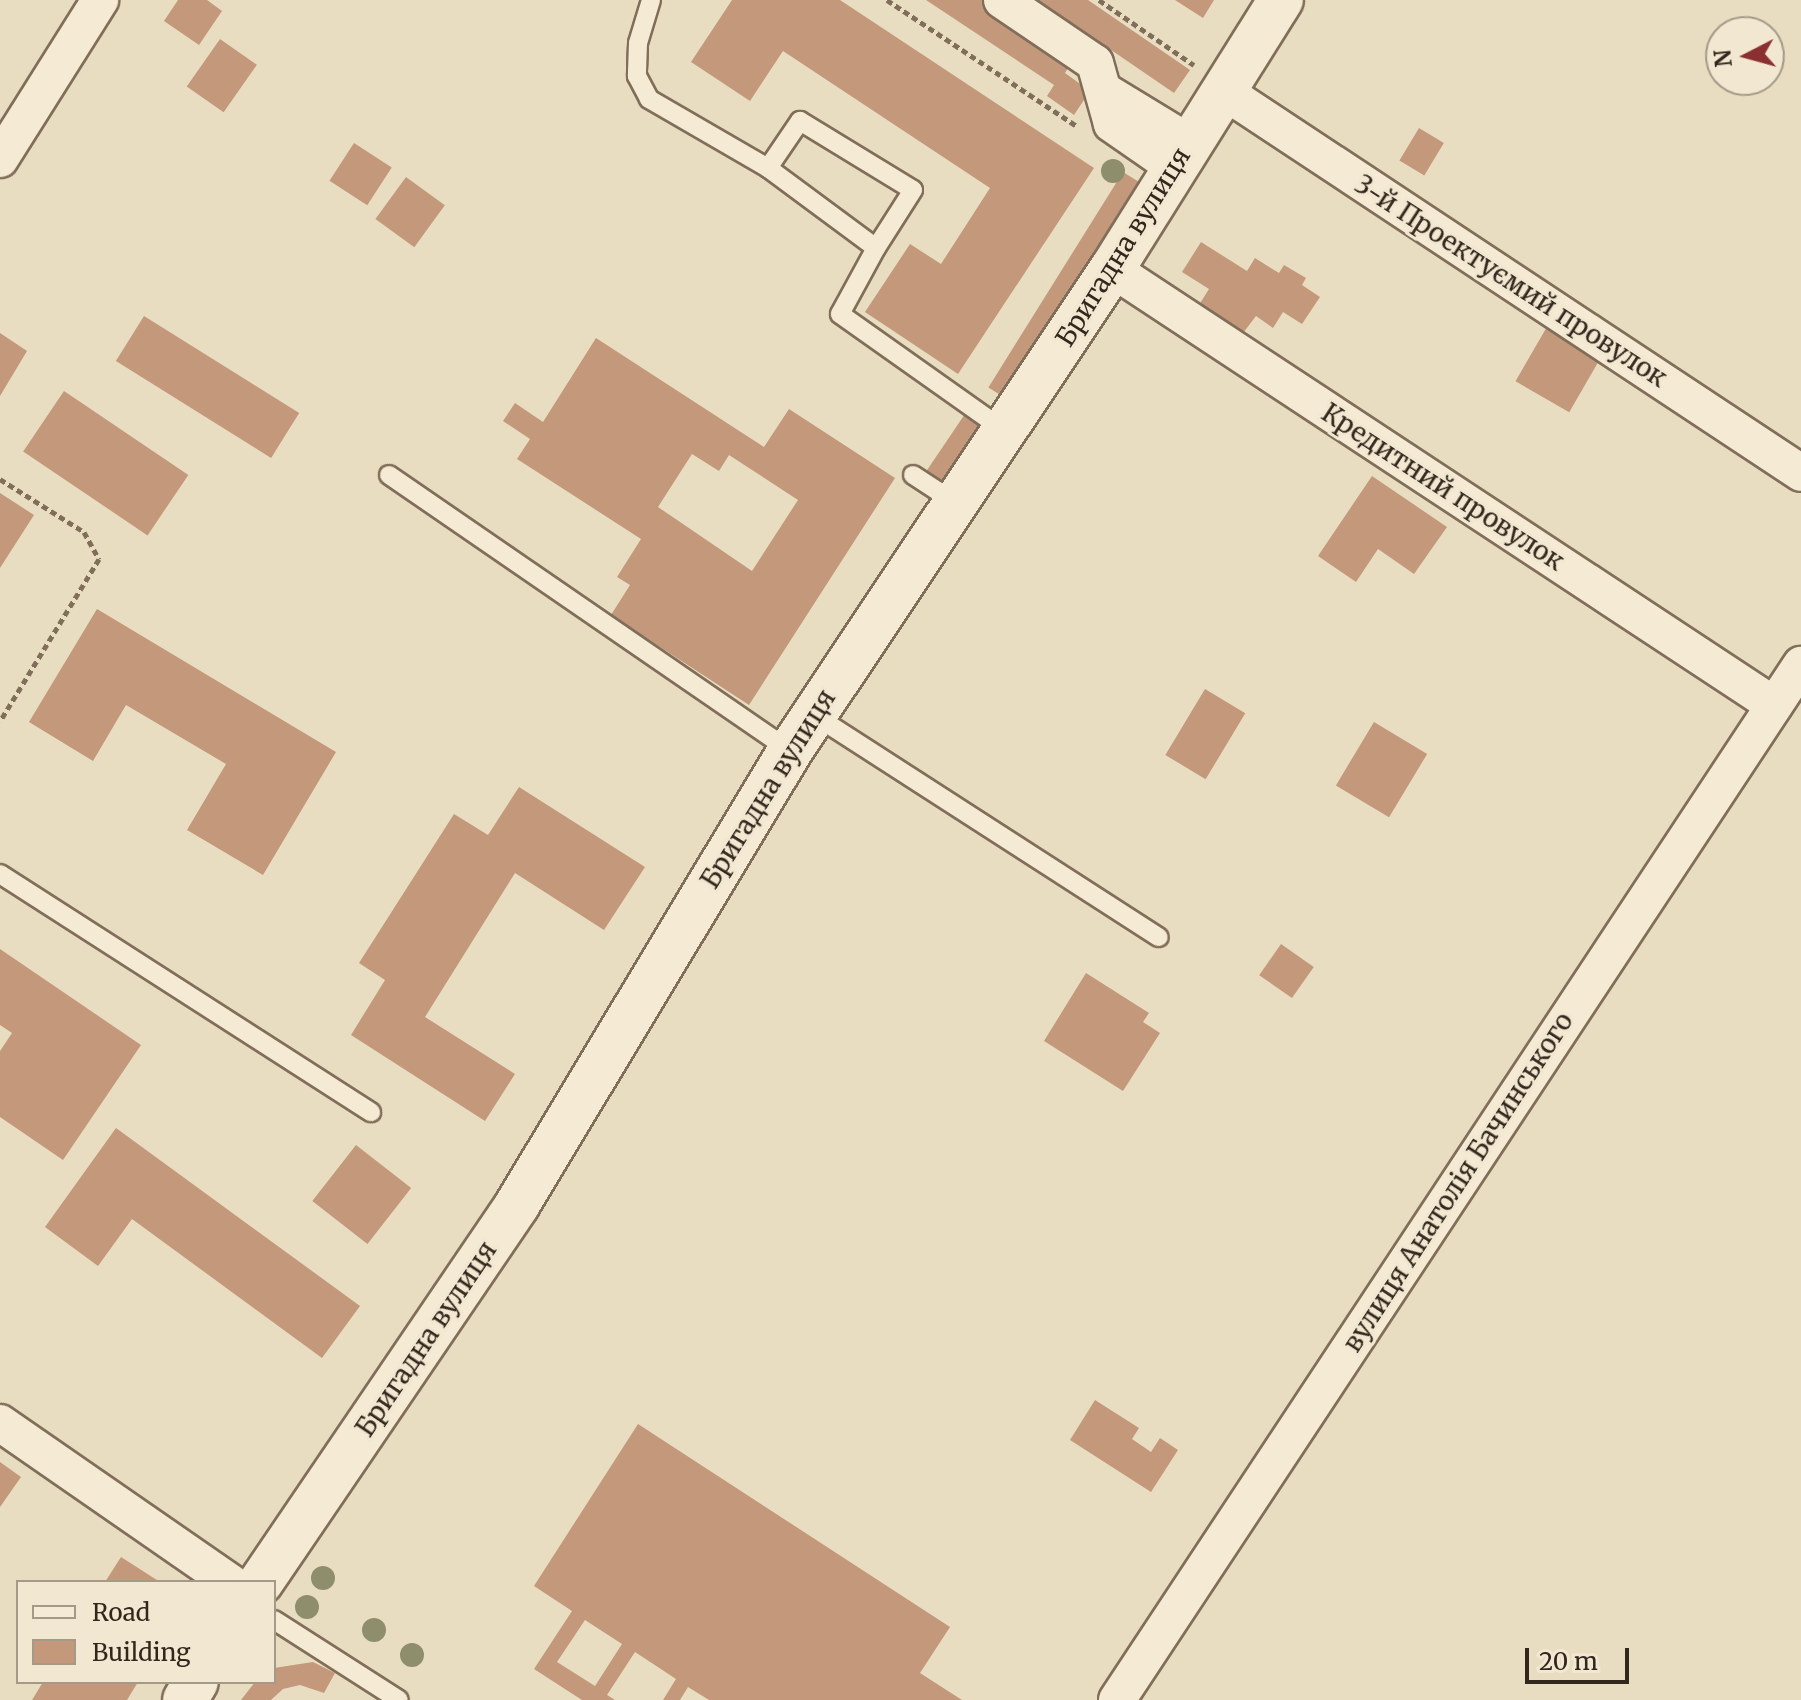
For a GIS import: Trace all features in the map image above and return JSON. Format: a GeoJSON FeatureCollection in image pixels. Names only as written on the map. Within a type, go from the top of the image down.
{"type":"FeatureCollection","features":[{"type":"Feature","properties":{"kind":"street"},"geometry":{"type":"LineString","coordinates":[[0,159],[100,0]]}},
{"type":"Feature","properties":{"kind":"street"},"geometry":{"type":"LineString","coordinates":[[1002,0],[1095,63],[1106,92],[1112,124],[1182,155]]}},
{"type":"Feature","properties":{"kind":"street","name":"Бригадна вулиця"},"geometry":{"type":"LineString","coordinates":[[262,1580],[517,1205],[790,751],[1112,269],[1281,0]]}},
{"type":"Feature","properties":{"kind":"street","name":"3-й Проектуємий провулок"},"geometry":{"type":"LineString","coordinates":[[1223,88],[1801,473]]}},
{"type":"Feature","properties":{"kind":"street","name":"Кредитний провулок"},"geometry":{"type":"LineString","coordinates":[[1112,269],[1774,705]]}},
{"type":"Feature","properties":{"kind":"street","name":"вулиця Анатолія Бачинського"},"geometry":{"type":"LineString","coordinates":[[1117,1700],[1801,665]]}},
{"type":"Feature","properties":{"kind":"street"},"geometry":{"type":"LineString","coordinates":[[0,1423],[227,1580]]}},
{"type":"Feature","properties":{"kind":"lane"},"geometry":{"type":"LineString","coordinates":[[651,0],[637,54],[637,76],[649,99],[768,168],[876,248]]}},
{"type":"Feature","properties":{"kind":"lane"},"geometry":{"type":"LineString","coordinates":[[768,168],[800,121],[913,190],[876,248],[840,314],[1005,431]]}},
{"type":"Feature","properties":{"kind":"lane"},"geometry":{"type":"LineString","coordinates":[[389,475],[790,751]]}},
{"type":"Feature","properties":{"kind":"lane"},"geometry":{"type":"LineString","coordinates":[[913,475],[956,503]]}},
{"type":"Feature","properties":{"kind":"lane"},"geometry":{"type":"LineString","coordinates":[[814,715],[1159,937]]}},
{"type":"Feature","properties":{"kind":"lane"},"geometry":{"type":"LineString","coordinates":[[0,874],[371,1112]]}},
{"type":"Feature","properties":{"kind":"lane"},"geometry":{"type":"LineString","coordinates":[[276,1621],[399,1700]]}},
{"type":"Feature","properties":{"kind":"path"},"geometry":{"type":"LineString","coordinates":[[887,0],[1085,131]]}},
{"type":"Feature","properties":{"kind":"path"},"geometry":{"type":"LineString","coordinates":[[1099,0],[1223,88]]}},
{"type":"Feature","properties":{"kind":"path"},"geometry":{"type":"LineString","coordinates":[[0,479],[84,532],[99,559],[0,721]]}},
{"type":"Feature","properties":{"kind":"building"},"geometry":{"type":"Polygon","coordinates":[[[178,0],[207,0],[222,11],[199,45],[164,21],[178,0]]]}},
{"type":"Feature","properties":{"kind":"building"},"geometry":{"type":"Polygon","coordinates":[[[732,0],[840,0],[1094,168],[958,374],[865,312],[910,244],[941,264],[990,188],[783,51],[750,101],[691,62],[732,0]]]}},
{"type":"Feature","properties":{"kind":"building"},"geometry":{"type":"Polygon","coordinates":[[[926,0],[982,0],[1073,60],[1065,73],[1090,91],[1074,115],[1047,96],[1054,85],[926,0]]]}},
{"type":"Feature","properties":{"kind":"building"},"geometry":{"type":"Polygon","coordinates":[[[1038,0],[1088,0],[1190,70],[1174,93],[1038,0]]]}},
{"type":"Feature","properties":{"kind":"building"},"geometry":{"type":"Polygon","coordinates":[[[1175,0],[1214,0],[1203,18],[1175,0]]]}},
{"type":"Feature","properties":{"kind":"building"},"geometry":{"type":"Polygon","coordinates":[[[220,39],[257,65],[224,112],[187,87],[220,39]]]}},
{"type":"Feature","properties":{"kind":"building"},"geometry":{"type":"Polygon","coordinates":[[[1419,128],[1444,143],[1424,176],[1399,161],[1419,128]]]}},
{"type":"Feature","properties":{"kind":"building"},"geometry":{"type":"Polygon","coordinates":[[[354,143],[392,168],[367,205],[329,181],[354,143]]]}},
{"type":"Feature","properties":{"kind":"building"},"geometry":{"type":"Polygon","coordinates":[[[1123,172],[1147,187],[1012,402],[988,387],[1123,172]]]}},
{"type":"Feature","properties":{"kind":"building"},"geometry":{"type":"Polygon","coordinates":[[[406,177],[445,205],[414,247],[375,219],[406,177]]]}},
{"type":"Feature","properties":{"kind":"building"},"geometry":{"type":"Polygon","coordinates":[[[1201,242],[1247,271],[1255,258],[1279,273],[1284,265],[1306,278],[1302,285],[1320,297],[1302,324],[1283,312],[1273,328],[1256,316],[1237,341],[1194,313],[1209,289],[1182,272],[1201,242]]]}},
{"type":"Feature","properties":{"kind":"building"},"geometry":{"type":"Polygon","coordinates":[[[144,316],[299,413],[271,458],[116,361],[144,316]]]}},
{"type":"Feature","properties":{"kind":"building"},"geometry":{"type":"Polygon","coordinates":[[[1548,325],[1602,356],[1569,412],[1516,381],[1548,325]]]}},
{"type":"Feature","properties":{"kind":"building"},"geometry":{"type":"Polygon","coordinates":[[[0,333],[27,351],[0,396],[0,333]]]}},
{"type":"Feature","properties":{"kind":"building"},"geometry":{"type":"Polygon","coordinates":[[[596,338],[764,447],[789,409],[895,478],[749,705],[611,615],[630,585],[617,577],[641,539],[517,459],[530,439],[503,421],[515,403],[543,422],[596,338]],[[692,454],[658,507],[752,571],[798,500],[729,455],[719,471],[692,454]]]}},
{"type":"Feature","properties":{"kind":"building"},"geometry":{"type":"Polygon","coordinates":[[[64,391],[188,475],[148,535],[23,452],[64,391]]]}},
{"type":"Feature","properties":{"kind":"building"},"geometry":{"type":"Polygon","coordinates":[[[969,408],[993,424],[950,488],[926,472],[969,408]]]}},
{"type":"Feature","properties":{"kind":"building"},"geometry":{"type":"Polygon","coordinates":[[[1372,476],[1447,527],[1414,574],[1378,549],[1356,582],[1318,556],[1372,476]]]}},
{"type":"Feature","properties":{"kind":"building"},"geometry":{"type":"Polygon","coordinates":[[[0,493],[34,515],[0,568],[0,493]]]}},
{"type":"Feature","properties":{"kind":"building"},"geometry":{"type":"Polygon","coordinates":[[[97,609],[336,752],[263,875],[187,830],[226,764],[126,705],[93,761],[29,722],[97,609]]]}},
{"type":"Feature","properties":{"kind":"building"},"geometry":{"type":"Polygon","coordinates":[[[1205,689],[1245,713],[1206,779],[1165,755],[1205,689]]]}},
{"type":"Feature","properties":{"kind":"building"},"geometry":{"type":"Polygon","coordinates":[[[1374,722],[1427,754],[1389,817],[1336,785],[1374,722]]]}},
{"type":"Feature","properties":{"kind":"building"},"geometry":{"type":"Polygon","coordinates":[[[519,787],[645,867],[604,930],[515,873],[425,1017],[515,1074],[485,1121],[351,1035],[385,980],[359,963],[454,814],[488,835],[519,787]]]}},
{"type":"Feature","properties":{"kind":"building"},"geometry":{"type":"Polygon","coordinates":[[[1281,944],[1314,967],[1292,998],[1259,975],[1281,944]]]}},
{"type":"Feature","properties":{"kind":"building"},"geometry":{"type":"Polygon","coordinates":[[[0,949],[141,1045],[63,1160],[0,1117],[0,1051],[12,1033],[0,1025],[0,949]]]}},
{"type":"Feature","properties":{"kind":"building"},"geometry":{"type":"Polygon","coordinates":[[[1086,973],[1149,1013],[1143,1022],[1160,1033],[1123,1091],[1044,1041],[1086,973]]]}},
{"type":"Feature","properties":{"kind":"building"},"geometry":{"type":"Polygon","coordinates":[[[116,1128],[360,1306],[322,1358],[132,1219],[98,1266],[45,1227],[116,1128]]]}},
{"type":"Feature","properties":{"kind":"building"},"geometry":{"type":"Polygon","coordinates":[[[356,1145],[411,1188],[367,1244],[312,1201],[356,1145]]]}},
{"type":"Feature","properties":{"kind":"building"},"geometry":{"type":"Polygon","coordinates":[[[1095,1400],[1139,1428],[1132,1439],[1151,1452],[1160,1438],[1178,1450],[1151,1492],[1070,1440],[1095,1400]]]}},
{"type":"Feature","properties":{"kind":"building"},"geometry":{"type":"Polygon","coordinates":[[[638,1424],[950,1627],[920,1673],[962,1700],[709,1700],[688,1687],[680,1700],[663,1700],[676,1679],[635,1652],[607,1695],[615,1700],[582,1700],[534,1669],[572,1611],[534,1586],[638,1424]],[[585,1620],[557,1662],[595,1686],[622,1644],[585,1620]]]}},
{"type":"Feature","properties":{"kind":"building"},"geometry":{"type":"Polygon","coordinates":[[[0,1462],[21,1477],[0,1507],[0,1462]]]}},
{"type":"Feature","properties":{"kind":"building"},"geometry":{"type":"Polygon","coordinates":[[[121,1557],[157,1580],[106,1580],[121,1557]]]}},
{"type":"Feature","properties":{"kind":"building"},"geometry":{"type":"Polygon","coordinates":[[[313,1662],[335,1673],[324,1693],[300,1685],[283,1689],[271,1700],[241,1700],[253,1684],[276,1684],[276,1668],[313,1662]]]}},
{"type":"Feature","properties":{"kind":"building"},"geometry":{"type":"Polygon","coordinates":[[[42,1684],[137,1684],[127,1700],[32,1700],[42,1684]]]}}]}
